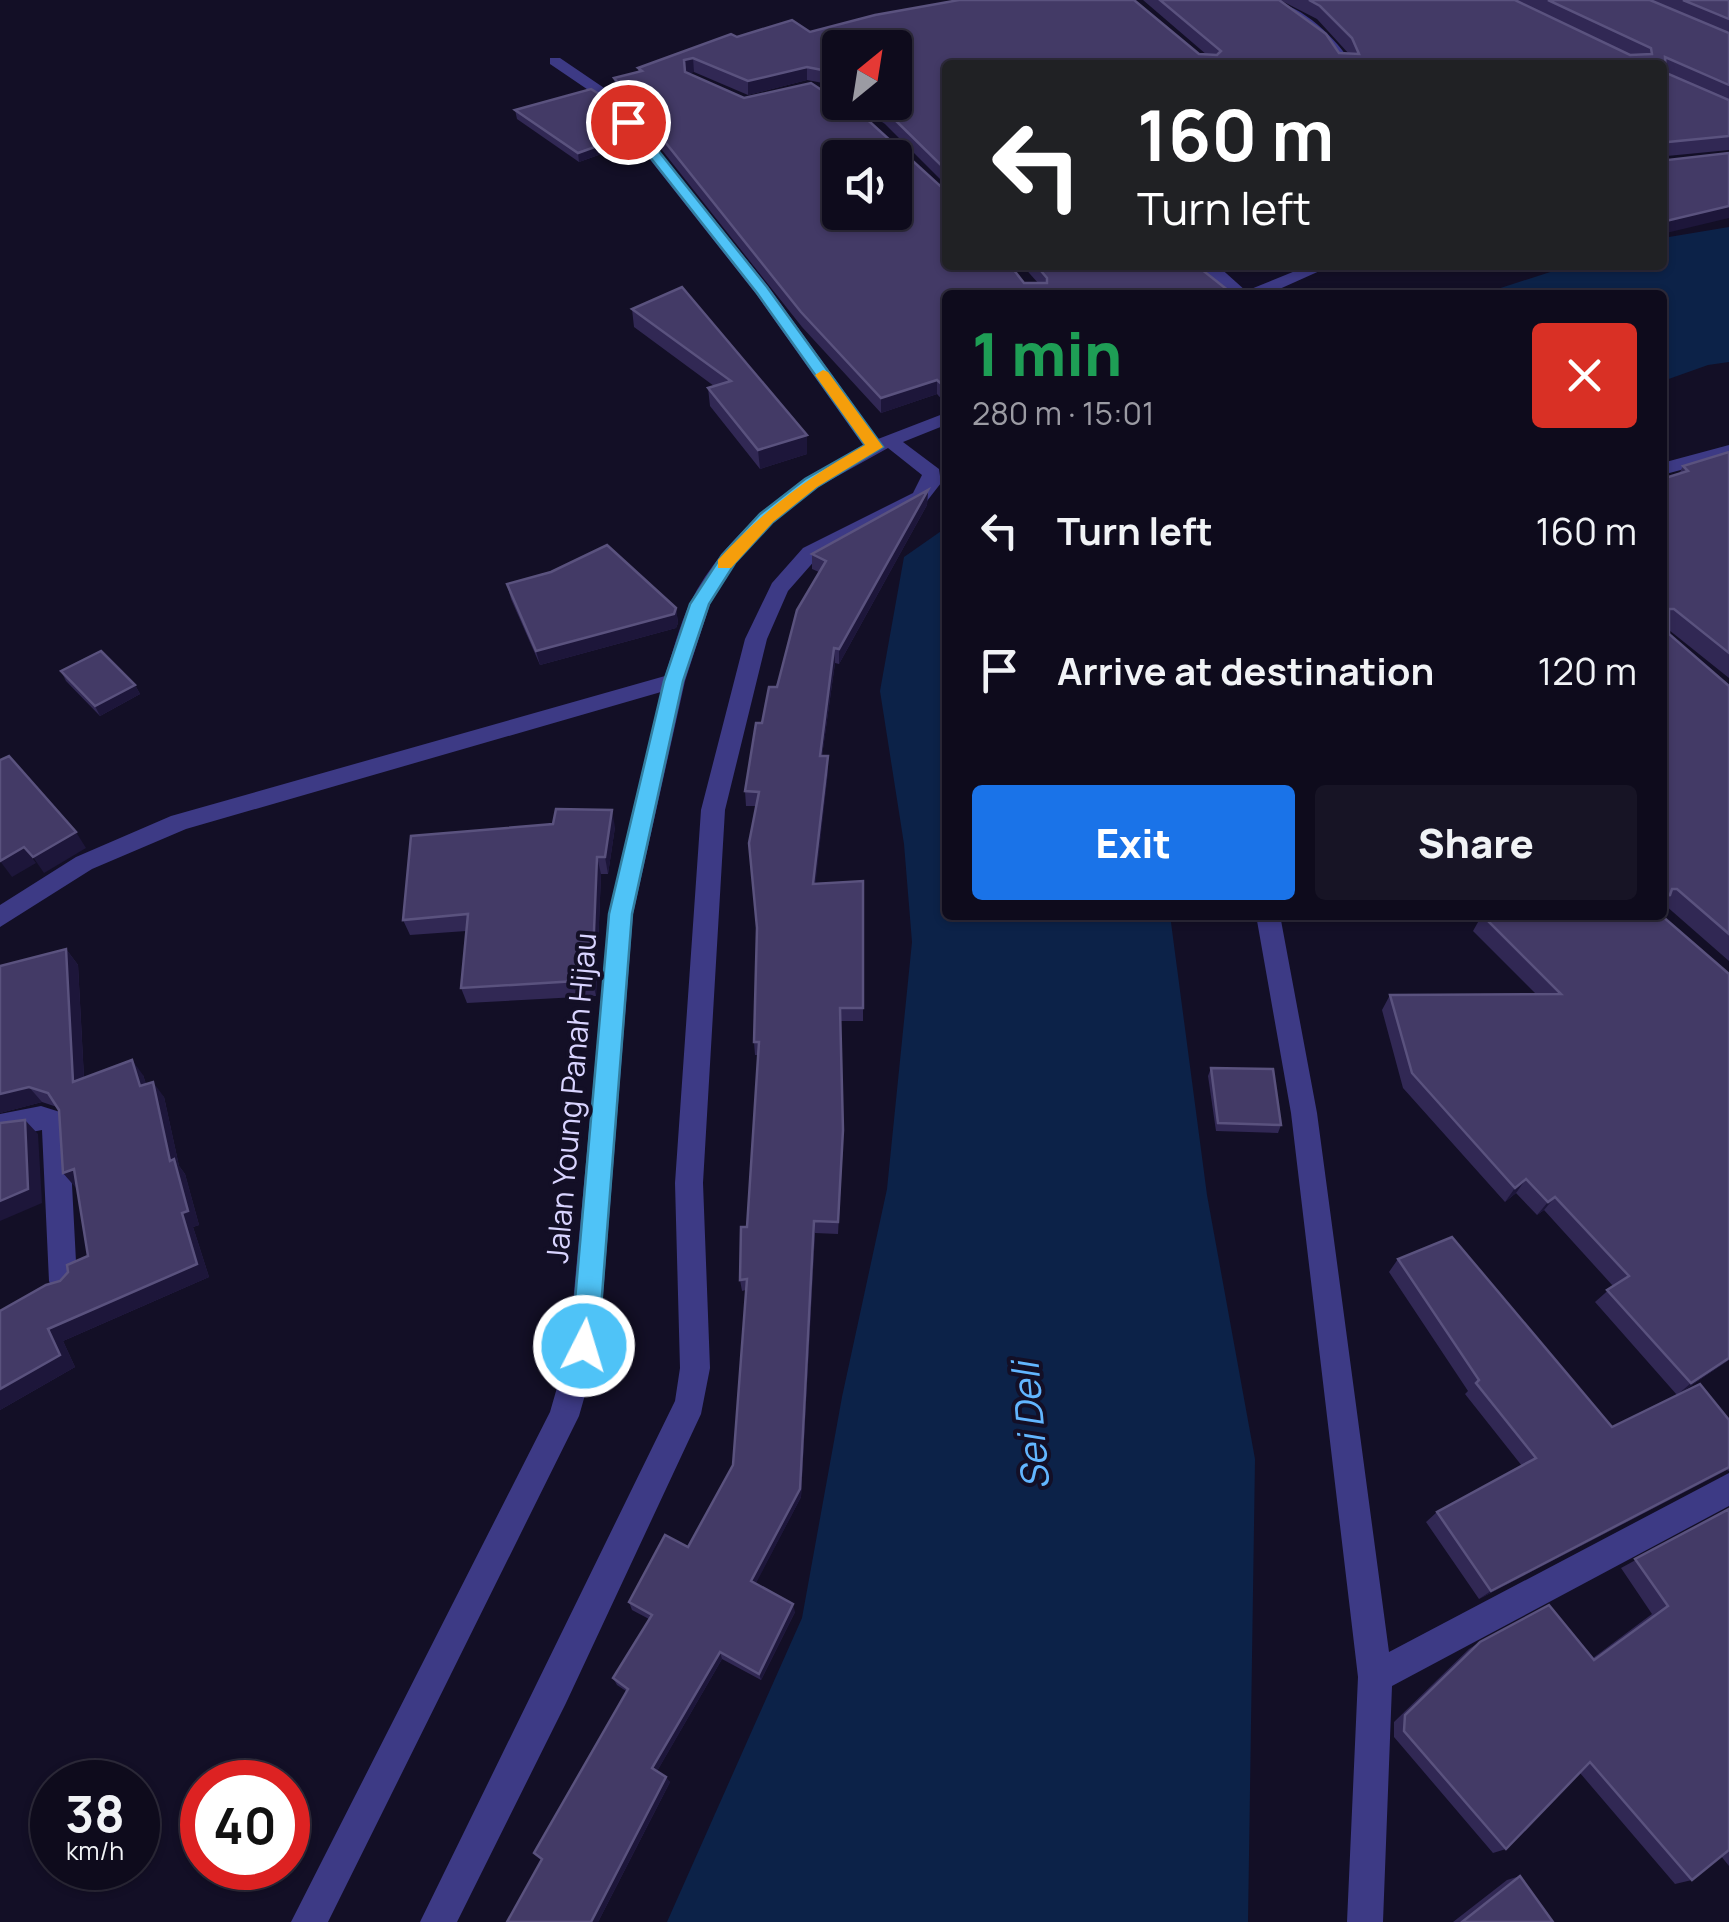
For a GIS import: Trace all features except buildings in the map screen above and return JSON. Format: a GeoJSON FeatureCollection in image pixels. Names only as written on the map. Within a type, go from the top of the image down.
{"type":"FeatureCollection","features":[{"type":"Feature","properties":{"kind":"street"},"geometry":{"type":"LineString","coordinates":[[1269,0],[1331,42],[1343,60]]}},
{"type":"Feature","properties":{"kind":"street"},"geometry":{"type":"LineString","coordinates":[[438,1922],[554,1691],[690,1403],[695,1368],[689,1183],[702,1038],[712,810],[756,640],[779,588],[810,554],[920,497],[931,483],[932,473],[882,444],[608,97],[554,61]]}},
{"type":"Feature","properties":{"kind":"street"},"geometry":{"type":"LineString","coordinates":[[1212,270],[1234,290]]}},
{"type":"Feature","properties":{"kind":"street"},"geometry":{"type":"LineString","coordinates":[[1264,290],[1314,270]]}},
{"type":"Feature","properties":{"kind":"street","name":"Jalan Young Panah Hijau"},"geometry":{"type":"LineString","coordinates":[[310,1922],[564,1416],[584,1346],[620,914],[674,681],[700,604],[728,559],[766,518],[811,483],[882,444],[942,419]]}},
{"type":"Feature","properties":{"kind":"street"},"geometry":{"type":"LineString","coordinates":[[1667,468],[1724,457]]}},
{"type":"Feature","properties":{"kind":"street"},"geometry":{"type":"LineString","coordinates":[[0,917],[84,863],[179,822],[674,681]]}},
{"type":"Feature","properties":{"kind":"street"},"geometry":{"type":"LineString","coordinates":[[1269,920],[1304,1114],[1376,1677],[1365,1922]]}},
{"type":"Feature","properties":{"kind":"street"},"geometry":{"type":"LineString","coordinates":[[0,1126],[41,1118],[50,1120],[54,1127],[63,1281]]}},
{"type":"Feature","properties":{"kind":"street"},"geometry":{"type":"LineString","coordinates":[[1376,1677],[1729,1488]]}},
{"type":"Feature","properties":{"kind":"water"},"geometry":{"type":"Polygon","coordinates":[[[1729,227],[1729,362],[1667,380],[1667,290],[1494,290],[1556,270],[1667,270],[1667,237],[1729,227]]]}},
{"type":"Feature","properties":{"kind":"water","name":"Sei Deli"},"geometry":{"type":"Polygon","coordinates":[[[942,530],[942,920],[1171,920],[1207,1195],[1255,1459],[1248,1922],[667,1922],[802,1618],[842,1397],[887,1189],[912,942],[904,844],[880,691],[904,557],[942,530]]]}},
{"type":"Feature","properties":{"kind":"slow traffic"},"geometry":{"type":"LineString","coordinates":[[725,564],[766,518],[811,483],[874,447],[823,375]]}},
{"type":"Feature","properties":{"kind":"route"},"geometry":{"type":"LineString","coordinates":[[584,1346],[620,914],[674,681],[700,604],[728,559],[766,518],[811,483],[874,447],[762,290],[628,122]]}}]}
